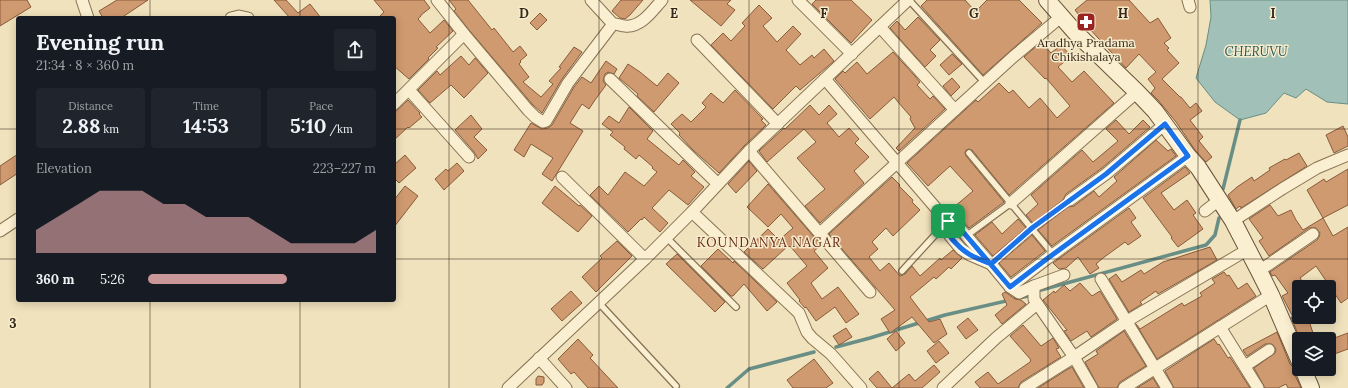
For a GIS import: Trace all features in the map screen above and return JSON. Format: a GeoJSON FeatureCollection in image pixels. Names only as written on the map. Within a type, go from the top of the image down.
{"type":"FeatureCollection","features":[{"type":"Feature","properties":{"kind":"main road"},"geometry":{"type":"LineString","coordinates":[[1047,0],[1074,32],[1137,92],[1165,124],[1188,156],[1198,167],[1220,200],[1259,271],[1292,344]]}},
{"type":"Feature","properties":{"kind":"main road"},"geometry":{"type":"LineString","coordinates":[[1306,376],[1311,388]]}},
{"type":"Feature","properties":{"kind":"street"},"geometry":{"type":"LineString","coordinates":[[82,0],[87,16]]}},
{"type":"Feature","properties":{"kind":"street"},"geometry":{"type":"LineString","coordinates":[[437,0],[528,110],[543,122],[546,121],[568,83],[613,24]]}},
{"type":"Feature","properties":{"kind":"street"},"geometry":{"type":"LineString","coordinates":[[591,0],[613,24],[625,26],[637,24],[662,0]]}},
{"type":"Feature","properties":{"kind":"street"},"geometry":{"type":"LineString","coordinates":[[798,0],[852,54]]}},
{"type":"Feature","properties":{"kind":"street"},"geometry":{"type":"LineString","coordinates":[[508,388],[645,260],[749,151],[908,0]]}},
{"type":"Feature","properties":{"kind":"street"},"geometry":{"type":"LineString","coordinates":[[820,233],[985,83],[1062,16]]}},
{"type":"Feature","properties":{"kind":"street"},"geometry":{"type":"LineString","coordinates":[[880,27],[955,110]]}},
{"type":"Feature","properties":{"kind":"street"},"geometry":{"type":"LineString","coordinates":[[396,102],[464,34]]}},
{"type":"Feature","properties":{"kind":"street"},"geometry":{"type":"LineString","coordinates":[[697,40],[778,124]]}},
{"type":"Feature","properties":{"kind":"street"},"geometry":{"type":"LineString","coordinates":[[610,79],[718,184]]}},
{"type":"Feature","properties":{"kind":"street"},"geometry":{"type":"LineString","coordinates":[[825,79],[948,221],[958,226],[1010,287],[1019,293],[1064,275]]}},
{"type":"Feature","properties":{"kind":"street"},"geometry":{"type":"LineString","coordinates":[[409,90],[469,157]]}},
{"type":"Feature","properties":{"kind":"street"},"geometry":{"type":"LineString","coordinates":[[1011,203],[1137,92]]}},
{"type":"Feature","properties":{"kind":"street"},"geometry":{"type":"LineString","coordinates":[[1070,200],[1106,174],[1165,124]]}},
{"type":"Feature","properties":{"kind":"street"},"geometry":{"type":"LineString","coordinates":[[749,151],[870,292]]}},
{"type":"Feature","properties":{"kind":"street"},"geometry":{"type":"LineString","coordinates":[[1232,221],[1317,168],[1348,155]]}},
{"type":"Feature","properties":{"kind":"street"},"geometry":{"type":"LineString","coordinates":[[1010,287],[1188,156]]}},
{"type":"Feature","properties":{"kind":"street"},"geometry":{"type":"LineString","coordinates":[[562,177],[645,260]]}},
{"type":"Feature","properties":{"kind":"street"},"geometry":{"type":"LineString","coordinates":[[1205,211],[1220,200]]}},
{"type":"Feature","properties":{"kind":"street"},"geometry":{"type":"LineString","coordinates":[[692,212],[799,313],[812,338],[831,354],[861,388]]}},
{"type":"Feature","properties":{"kind":"street"},"geometry":{"type":"LineString","coordinates":[[0,231],[16,220]]}},
{"type":"Feature","properties":{"kind":"street"},"geometry":{"type":"LineString","coordinates":[[948,221],[947,229],[950,236],[961,249],[970,255],[991,264]]}},
{"type":"Feature","properties":{"kind":"street"},"geometry":{"type":"LineString","coordinates":[[1259,271],[1313,234]]}},
{"type":"Feature","properties":{"kind":"street"},"geometry":{"type":"LineString","coordinates":[[1025,388],[1127,321],[1247,250]]}},
{"type":"Feature","properties":{"kind":"street"},"geometry":{"type":"LineString","coordinates":[[1101,280],[1167,388]]}},
{"type":"Feature","properties":{"kind":"street"},"geometry":{"type":"LineString","coordinates":[[1034,286],[1034,299],[1074,357],[1092,388]]}},
{"type":"Feature","properties":{"kind":"street"},"geometry":{"type":"LineString","coordinates":[[1124,388],[1271,295]]}},
{"type":"Feature","properties":{"kind":"street"},"geometry":{"type":"LineString","coordinates":[[943,388],[996,338],[1037,304]]}},
{"type":"Feature","properties":{"kind":"street"},"geometry":{"type":"LineString","coordinates":[[1220,327],[1258,388]]}},
{"type":"Feature","properties":{"kind":"street"},"geometry":{"type":"LineString","coordinates":[[1245,366],[1269,350]]}},
{"type":"Feature","properties":{"kind":"street"},"geometry":{"type":"LineString","coordinates":[[539,358],[566,388]]}},
{"type":"Feature","properties":{"kind":"lane"},"geometry":{"type":"LineString","coordinates":[[908,0],[985,83]]}},
{"type":"Feature","properties":{"kind":"lane"},"geometry":{"type":"LineString","coordinates":[[969,153],[1054,254]]}},
{"type":"Feature","properties":{"kind":"lane"},"geometry":{"type":"LineString","coordinates":[[991,264],[1032,228],[1070,200]]}},
{"type":"Feature","properties":{"kind":"lane"},"geometry":{"type":"LineString","coordinates":[[966,236],[1011,203]]}},
{"type":"Feature","properties":{"kind":"lane"},"geometry":{"type":"LineString","coordinates":[[902,271],[948,221]]}},
{"type":"Feature","properties":{"kind":"lane"},"geometry":{"type":"LineString","coordinates":[[666,238],[736,307]]}},
{"type":"Feature","properties":{"kind":"lane"},"geometry":{"type":"LineString","coordinates":[[600,302],[676,386]]}},
{"type":"Feature","properties":{"kind":"water","name":"CHERUVU"},"geometry":{"type":"Polygon","coordinates":[[[1210,0],[1348,0],[1348,104],[1327,102],[1306,89],[1296,98],[1284,93],[1266,113],[1240,120],[1215,102],[1196,78],[1206,45],[1211,17],[1210,0]]]}},
{"type":"Feature","properties":{"kind":"building"},"geometry":{"type":"Polygon","coordinates":[[[0,0],[27,0],[31,7],[0,26],[0,0]]]}},
{"type":"Feature","properties":{"kind":"building"},"geometry":{"type":"Polygon","coordinates":[[[117,0],[148,0],[124,16],[102,16],[99,11],[117,0]]]}},
{"type":"Feature","properties":{"kind":"building"},"geometry":{"type":"Polygon","coordinates":[[[274,0],[286,0],[298,13],[310,4],[319,16],[288,16],[274,0]]]}},
{"type":"Feature","properties":{"kind":"building"},"geometry":{"type":"Polygon","coordinates":[[[374,0],[424,0],[430,8],[418,19],[430,33],[444,20],[453,31],[436,47],[438,48],[428,58],[429,59],[409,79],[396,68],[396,16],[380,16],[384,12],[374,0]]]}},
{"type":"Feature","properties":{"kind":"building"},"geometry":{"type":"Polygon","coordinates":[[[449,0],[468,0],[492,30],[494,28],[513,52],[520,46],[527,55],[520,61],[521,62],[519,64],[529,77],[523,82],[541,97],[553,84],[549,81],[561,68],[559,67],[574,47],[582,52],[562,79],[542,113],[533,105],[469,30],[454,11],[456,9],[449,0]]]}},
{"type":"Feature","properties":{"kind":"building"},"geometry":{"type":"Polygon","coordinates":[[[621,0],[643,0],[625,19],[620,18],[612,11],[621,0]]]}},
{"type":"Feature","properties":{"kind":"building"},"geometry":{"type":"Polygon","coordinates":[[[690,0],[731,0],[727,4],[735,10],[721,26],[690,0]]]}},
{"type":"Feature","properties":{"kind":"building"},"geometry":{"type":"Polygon","coordinates":[[[816,0],[851,0],[872,20],[851,43],[812,4],[816,0]]]}},
{"type":"Feature","properties":{"kind":"building"},"geometry":{"type":"Polygon","coordinates":[[[927,0],[965,0],[975,11],[987,0],[1019,0],[1042,23],[983,75],[921,6],[927,0]]]}},
{"type":"Feature","properties":{"kind":"building"},"geometry":{"type":"Polygon","coordinates":[[[1087,0],[1129,0],[1150,23],[1158,18],[1171,38],[1164,43],[1169,48],[1167,50],[1179,63],[1162,79],[1190,108],[1196,103],[1202,111],[1190,120],[1203,137],[1199,141],[1212,157],[1206,162],[1195,150],[1176,122],[1151,93],[1155,88],[1148,79],[1156,72],[1139,54],[1126,68],[1086,25],[1075,10],[1087,0]]]}},
{"type":"Feature","properties":{"kind":"building"},"geometry":{"type":"Polygon","coordinates":[[[759,5],[772,18],[763,26],[777,42],[793,26],[801,34],[786,50],[800,65],[812,55],[814,58],[824,49],[834,61],[800,90],[796,86],[773,109],[711,45],[723,33],[731,41],[745,26],[742,23],[759,5]]]}},
{"type":"Feature","properties":{"kind":"building"},"geometry":{"type":"Polygon","coordinates":[[[540,13],[547,20],[537,30],[530,23],[540,13]]]}},
{"type":"Feature","properties":{"kind":"building"},"geometry":{"type":"Polygon","coordinates":[[[918,17],[940,40],[930,50],[936,56],[925,67],[890,28],[897,21],[905,30],[918,17]]]}},
{"type":"Feature","properties":{"kind":"building"},"geometry":{"type":"Polygon","coordinates":[[[1041,42],[1051,53],[1061,45],[1071,56],[1058,67],[1072,82],[1084,71],[1114,103],[1009,195],[972,150],[966,150],[966,156],[1004,202],[969,228],[962,220],[948,212],[973,191],[950,166],[928,186],[907,163],[976,100],[978,102],[999,83],[1009,93],[1013,90],[1029,108],[1040,98],[1057,118],[1070,106],[1046,78],[1045,79],[1024,57],[1041,42]]]}},
{"type":"Feature","properties":{"kind":"building"},"geometry":{"type":"Polygon","coordinates":[[[893,52],[920,82],[917,85],[930,99],[933,96],[945,109],[899,151],[896,148],[915,128],[910,119],[911,117],[894,97],[870,119],[835,79],[843,71],[845,73],[857,62],[867,74],[893,52]]]}},
{"type":"Feature","properties":{"kind":"building"},"geometry":{"type":"Polygon","coordinates":[[[952,54],[962,64],[949,75],[940,65],[952,54]]]}},
{"type":"Feature","properties":{"kind":"building"},"geometry":{"type":"Polygon","coordinates":[[[461,56],[469,65],[475,58],[488,73],[464,98],[451,85],[430,103],[418,90],[437,71],[440,75],[461,56]]]}},
{"type":"Feature","properties":{"kind":"building"},"geometry":{"type":"Polygon","coordinates":[[[606,61],[617,69],[614,74],[608,72],[605,74],[603,81],[606,85],[589,109],[582,104],[570,123],[583,131],[552,181],[542,174],[553,158],[531,144],[524,157],[514,150],[531,123],[542,129],[548,128],[552,125],[574,87],[582,77],[591,83],[606,61]]]}},
{"type":"Feature","properties":{"kind":"building"},"geometry":{"type":"Polygon","coordinates":[[[628,64],[657,86],[668,73],[679,83],[654,112],[637,96],[638,94],[619,78],[628,64]]]}},
{"type":"Feature","properties":{"kind":"building"},"geometry":{"type":"Polygon","coordinates":[[[952,78],[960,87],[951,96],[943,86],[952,78]]]}},
{"type":"Feature","properties":{"kind":"building"},"geometry":{"type":"Polygon","coordinates":[[[735,90],[763,119],[761,120],[766,125],[719,173],[693,150],[671,124],[682,114],[691,122],[706,107],[702,103],[711,93],[723,103],[735,90]]]}},
{"type":"Feature","properties":{"kind":"building"},"geometry":{"type":"Polygon","coordinates":[[[408,100],[422,117],[396,138],[396,111],[408,100]]]}},
{"type":"Feature","properties":{"kind":"building"},"geometry":{"type":"Polygon","coordinates":[[[810,105],[819,115],[829,105],[837,114],[827,123],[839,137],[849,128],[859,139],[855,143],[869,157],[854,171],[864,183],[820,223],[805,206],[825,189],[797,158],[816,142],[804,129],[767,162],[759,151],[810,105]]]}},
{"type":"Feature","properties":{"kind":"building"},"geometry":{"type":"Polygon","coordinates":[[[629,107],[653,131],[647,139],[679,165],[683,160],[695,172],[691,176],[704,187],[688,205],[669,190],[652,208],[668,223],[660,232],[644,217],[628,232],[590,195],[599,186],[608,195],[625,172],[644,186],[657,172],[639,155],[636,159],[624,149],[625,147],[610,135],[613,132],[602,124],[609,116],[619,123],[629,107]]]}},
{"type":"Feature","properties":{"kind":"building"},"geometry":{"type":"Polygon","coordinates":[[[471,115],[482,129],[474,137],[487,150],[478,159],[474,152],[455,130],[471,115]]]}},
{"type":"Feature","properties":{"kind":"building"},"geometry":{"type":"Polygon","coordinates":[[[1116,120],[1129,134],[1143,120],[1150,127],[1102,168],[1066,194],[1063,200],[1033,223],[1026,215],[1038,204],[1031,195],[1082,150],[1093,162],[1118,141],[1106,129],[1116,120]]]}},
{"type":"Feature","properties":{"kind":"building"},"geometry":{"type":"Polygon","coordinates":[[[1343,126],[1348,137],[1348,146],[1334,153],[1326,135],[1343,126]]]}},
{"type":"Feature","properties":{"kind":"building"},"geometry":{"type":"Polygon","coordinates":[[[1156,140],[1168,151],[1171,149],[1176,156],[1052,246],[1038,230],[1068,207],[1074,206],[1094,191],[1099,197],[1117,181],[1114,177],[1156,140]]]}},
{"type":"Feature","properties":{"kind":"building"},"geometry":{"type":"Polygon","coordinates":[[[1299,153],[1307,166],[1241,208],[1240,206],[1236,209],[1228,195],[1237,187],[1252,177],[1254,181],[1270,170],[1269,168],[1299,153]]]}},
{"type":"Feature","properties":{"kind":"building"},"geometry":{"type":"Polygon","coordinates":[[[16,155],[16,174],[0,185],[0,166],[16,155]]]}},
{"type":"Feature","properties":{"kind":"building"},"geometry":{"type":"Polygon","coordinates":[[[405,155],[416,168],[399,183],[396,180],[396,163],[405,155]]]}},
{"type":"Feature","properties":{"kind":"building"},"geometry":{"type":"Polygon","coordinates":[[[749,161],[757,171],[736,193],[728,184],[749,161]]]}},
{"type":"Feature","properties":{"kind":"building"},"geometry":{"type":"Polygon","coordinates":[[[457,163],[464,171],[444,190],[435,179],[446,169],[448,171],[457,163]]]}},
{"type":"Feature","properties":{"kind":"building"},"geometry":{"type":"Polygon","coordinates":[[[1185,167],[1190,173],[1161,193],[1174,210],[1187,200],[1196,213],[1193,215],[1203,229],[1178,247],[1143,198],[1185,167]]]}},
{"type":"Feature","properties":{"kind":"building"},"geometry":{"type":"Polygon","coordinates":[[[1348,169],[1348,205],[1323,218],[1307,190],[1324,179],[1326,182],[1348,169]]]}},
{"type":"Feature","properties":{"kind":"building"},"geometry":{"type":"Polygon","coordinates":[[[892,177],[920,210],[893,236],[886,228],[872,242],[878,249],[869,257],[880,271],[889,263],[900,276],[905,274],[912,266],[920,276],[940,258],[941,260],[953,250],[962,258],[951,269],[949,267],[936,279],[934,277],[910,297],[929,322],[940,319],[947,334],[934,343],[912,317],[890,333],[881,319],[895,310],[829,234],[892,177]]]}},
{"type":"Feature","properties":{"kind":"building"},"geometry":{"type":"Polygon","coordinates":[[[768,184],[821,245],[814,251],[828,268],[811,283],[822,299],[838,287],[859,314],[846,323],[835,307],[816,321],[806,307],[805,308],[799,301],[800,300],[787,283],[807,266],[790,246],[788,246],[763,269],[744,252],[768,229],[779,240],[793,228],[781,214],[768,227],[747,207],[768,184]]]}},
{"type":"Feature","properties":{"kind":"building"},"geometry":{"type":"Polygon","coordinates":[[[405,186],[418,196],[396,224],[396,197],[405,186]]]}},
{"type":"Feature","properties":{"kind":"building"},"geometry":{"type":"Polygon","coordinates":[[[555,186],[592,216],[578,232],[542,203],[555,186]]]}},
{"type":"Feature","properties":{"kind":"building"},"geometry":{"type":"Polygon","coordinates":[[[1270,205],[1278,216],[1291,210],[1303,230],[1323,218],[1333,236],[1348,227],[1348,298],[1341,303],[1336,296],[1336,280],[1325,280],[1316,266],[1300,278],[1301,280],[1292,280],[1292,315],[1282,296],[1288,293],[1275,275],[1272,276],[1270,272],[1317,240],[1320,233],[1316,228],[1309,228],[1269,256],[1259,241],[1263,238],[1249,219],[1270,205]]]}},
{"type":"Feature","properties":{"kind":"building"},"geometry":{"type":"Polygon","coordinates":[[[1129,208],[1136,218],[1131,222],[1141,236],[1128,245],[1125,242],[1103,258],[1096,264],[1099,268],[1090,274],[1078,257],[1066,268],[1059,269],[1053,263],[1129,208]]]}},
{"type":"Feature","properties":{"kind":"building"},"geometry":{"type":"Polygon","coordinates":[[[1018,219],[1026,228],[993,256],[975,235],[992,222],[1002,234],[1018,219]]]}},
{"type":"Feature","properties":{"kind":"building"},"geometry":{"type":"Polygon","coordinates":[[[1032,235],[1045,251],[1011,277],[999,263],[1032,235]]]}},
{"type":"Feature","properties":{"kind":"building"},"geometry":{"type":"Polygon","coordinates":[[[617,241],[632,256],[596,292],[582,277],[602,258],[600,256],[617,241]]]}},
{"type":"Feature","properties":{"kind":"building"},"geometry":{"type":"Polygon","coordinates":[[[1210,247],[1217,260],[1158,294],[1156,291],[1140,302],[1142,304],[1129,312],[1109,279],[1116,274],[1122,282],[1141,270],[1144,274],[1163,262],[1210,247]]]}},
{"type":"Feature","properties":{"kind":"building"},"geometry":{"type":"Polygon","coordinates":[[[718,249],[733,263],[734,261],[777,302],[767,311],[744,284],[733,296],[731,296],[701,266],[718,249]]]}},
{"type":"Feature","properties":{"kind":"building"},"geometry":{"type":"Polygon","coordinates":[[[677,254],[725,302],[715,312],[666,264],[677,254]]]}},
{"type":"Feature","properties":{"kind":"building"},"geometry":{"type":"Polygon","coordinates":[[[1224,272],[1227,276],[1229,275],[1238,289],[1247,283],[1256,296],[1157,359],[1136,324],[1140,329],[1182,303],[1184,306],[1202,296],[1200,293],[1215,283],[1212,279],[1224,272]]]}},
{"type":"Feature","properties":{"kind":"building"},"geometry":{"type":"Polygon","coordinates":[[[1080,283],[1092,296],[1100,291],[1117,319],[1091,337],[1087,331],[1071,341],[1064,331],[1067,330],[1043,300],[1054,291],[1055,293],[1064,285],[1070,291],[1080,283]]]}},
{"type":"Feature","properties":{"kind":"building"},"geometry":{"type":"Polygon","coordinates":[[[571,291],[582,303],[562,321],[551,309],[571,291]]]}},
{"type":"Feature","properties":{"kind":"building"},"geometry":{"type":"Polygon","coordinates":[[[1005,292],[1026,304],[1002,324],[995,315],[1007,305],[1002,294],[1005,292]]]}},
{"type":"Feature","properties":{"kind":"building"},"geometry":{"type":"Polygon","coordinates":[[[968,318],[978,330],[966,339],[957,327],[968,318]]]}},
{"type":"Feature","properties":{"kind":"building"},"geometry":{"type":"Polygon","coordinates":[[[1294,324],[1310,324],[1313,332],[1297,332],[1294,324]]]}},
{"type":"Feature","properties":{"kind":"building"},"geometry":{"type":"Polygon","coordinates":[[[1023,325],[1041,346],[1053,338],[1059,348],[1056,349],[1061,357],[1021,382],[1018,388],[980,388],[975,382],[988,372],[998,384],[1030,362],[1031,360],[1010,336],[1023,325]]]}},
{"type":"Feature","properties":{"kind":"building"},"geometry":{"type":"Polygon","coordinates":[[[846,328],[852,337],[839,345],[833,336],[846,328]]]}},
{"type":"Feature","properties":{"kind":"building"},"geometry":{"type":"Polygon","coordinates":[[[896,331],[905,343],[896,351],[887,339],[896,331]]]}},
{"type":"Feature","properties":{"kind":"building"},"geometry":{"type":"Polygon","coordinates":[[[1124,331],[1146,366],[1120,382],[1117,388],[1099,388],[1085,362],[1098,354],[1096,351],[1124,331]]]}},
{"type":"Feature","properties":{"kind":"building"},"geometry":{"type":"Polygon","coordinates":[[[1277,332],[1292,366],[1292,376],[1295,376],[1301,388],[1288,388],[1286,384],[1278,388],[1265,388],[1254,368],[1275,353],[1276,349],[1272,344],[1265,344],[1247,356],[1243,350],[1277,332]]]}},
{"type":"Feature","properties":{"kind":"building"},"geometry":{"type":"Polygon","coordinates":[[[1348,333],[1348,349],[1336,353],[1336,337],[1348,333]]]}},
{"type":"Feature","properties":{"kind":"building"},"geometry":{"type":"Polygon","coordinates":[[[578,339],[593,355],[590,358],[618,388],[588,388],[574,372],[571,374],[558,359],[578,339]]]}},
{"type":"Feature","properties":{"kind":"building"},"geometry":{"type":"Polygon","coordinates":[[[1214,339],[1228,358],[1230,357],[1250,388],[1174,388],[1165,371],[1214,339]]]}},
{"type":"Feature","properties":{"kind":"building"},"geometry":{"type":"Polygon","coordinates":[[[939,341],[949,353],[936,363],[927,351],[939,341]]]}},
{"type":"Feature","properties":{"kind":"building"},"geometry":{"type":"Polygon","coordinates":[[[814,359],[833,383],[826,388],[793,388],[787,380],[814,359]]]}},
{"type":"Feature","properties":{"kind":"building"},"geometry":{"type":"Polygon","coordinates":[[[934,365],[940,372],[922,388],[892,388],[909,374],[915,381],[934,365]]]}},
{"type":"Feature","properties":{"kind":"building"},"geometry":{"type":"Polygon","coordinates":[[[1072,367],[1084,388],[1038,388],[1068,369],[1072,367]]]}},
{"type":"Feature","properties":{"kind":"building"},"geometry":{"type":"Polygon","coordinates":[[[878,371],[892,388],[877,388],[869,379],[878,371]]]}},
{"type":"Feature","properties":{"kind":"building"},"geometry":{"type":"Polygon","coordinates":[[[538,376],[544,377],[544,382],[542,385],[536,385],[536,379],[538,376]]]}},
{"type":"Feature","properties":{"kind":"building"},"geometry":{"type":"Polygon","coordinates":[[[1153,378],[1159,388],[1137,388],[1153,378]]]}},
{"type":"Feature","properties":{"kind":"waterway"},"geometry":{"type":"LineString","coordinates":[[1223,189],[1240,120]]}},
{"type":"Feature","properties":{"kind":"waterway"},"geometry":{"type":"LineString","coordinates":[[1041,290],[1206,245],[1215,235],[1219,218]]}},
{"type":"Feature","properties":{"kind":"waterway"},"geometry":{"type":"LineString","coordinates":[[836,347],[945,315],[1028,296]]}},
{"type":"Feature","properties":{"kind":"waterway"},"geometry":{"type":"LineString","coordinates":[[727,388],[749,369],[814,352]]}},
{"type":"Feature","properties":{"kind":"place","name":"Aradhya Pradama Chikishalaya"},"geometry":{"type":"Point","coordinates":[1086,22]}},
{"type":"Feature","properties":{"kind":"district","name":"KOUNDANYA NAGAR"},"geometry":{"type":"Point","coordinates":[769,242]}},
{"type":"Feature","properties":{"kind":"route"},"geometry":{"type":"LineString","coordinates":[[948,221],[947,229],[950,236],[961,249],[970,255],[991,264],[1032,228],[1106,174],[1165,124],[1188,156],[1010,287],[991,264],[958,226],[948,221]]}}]}
